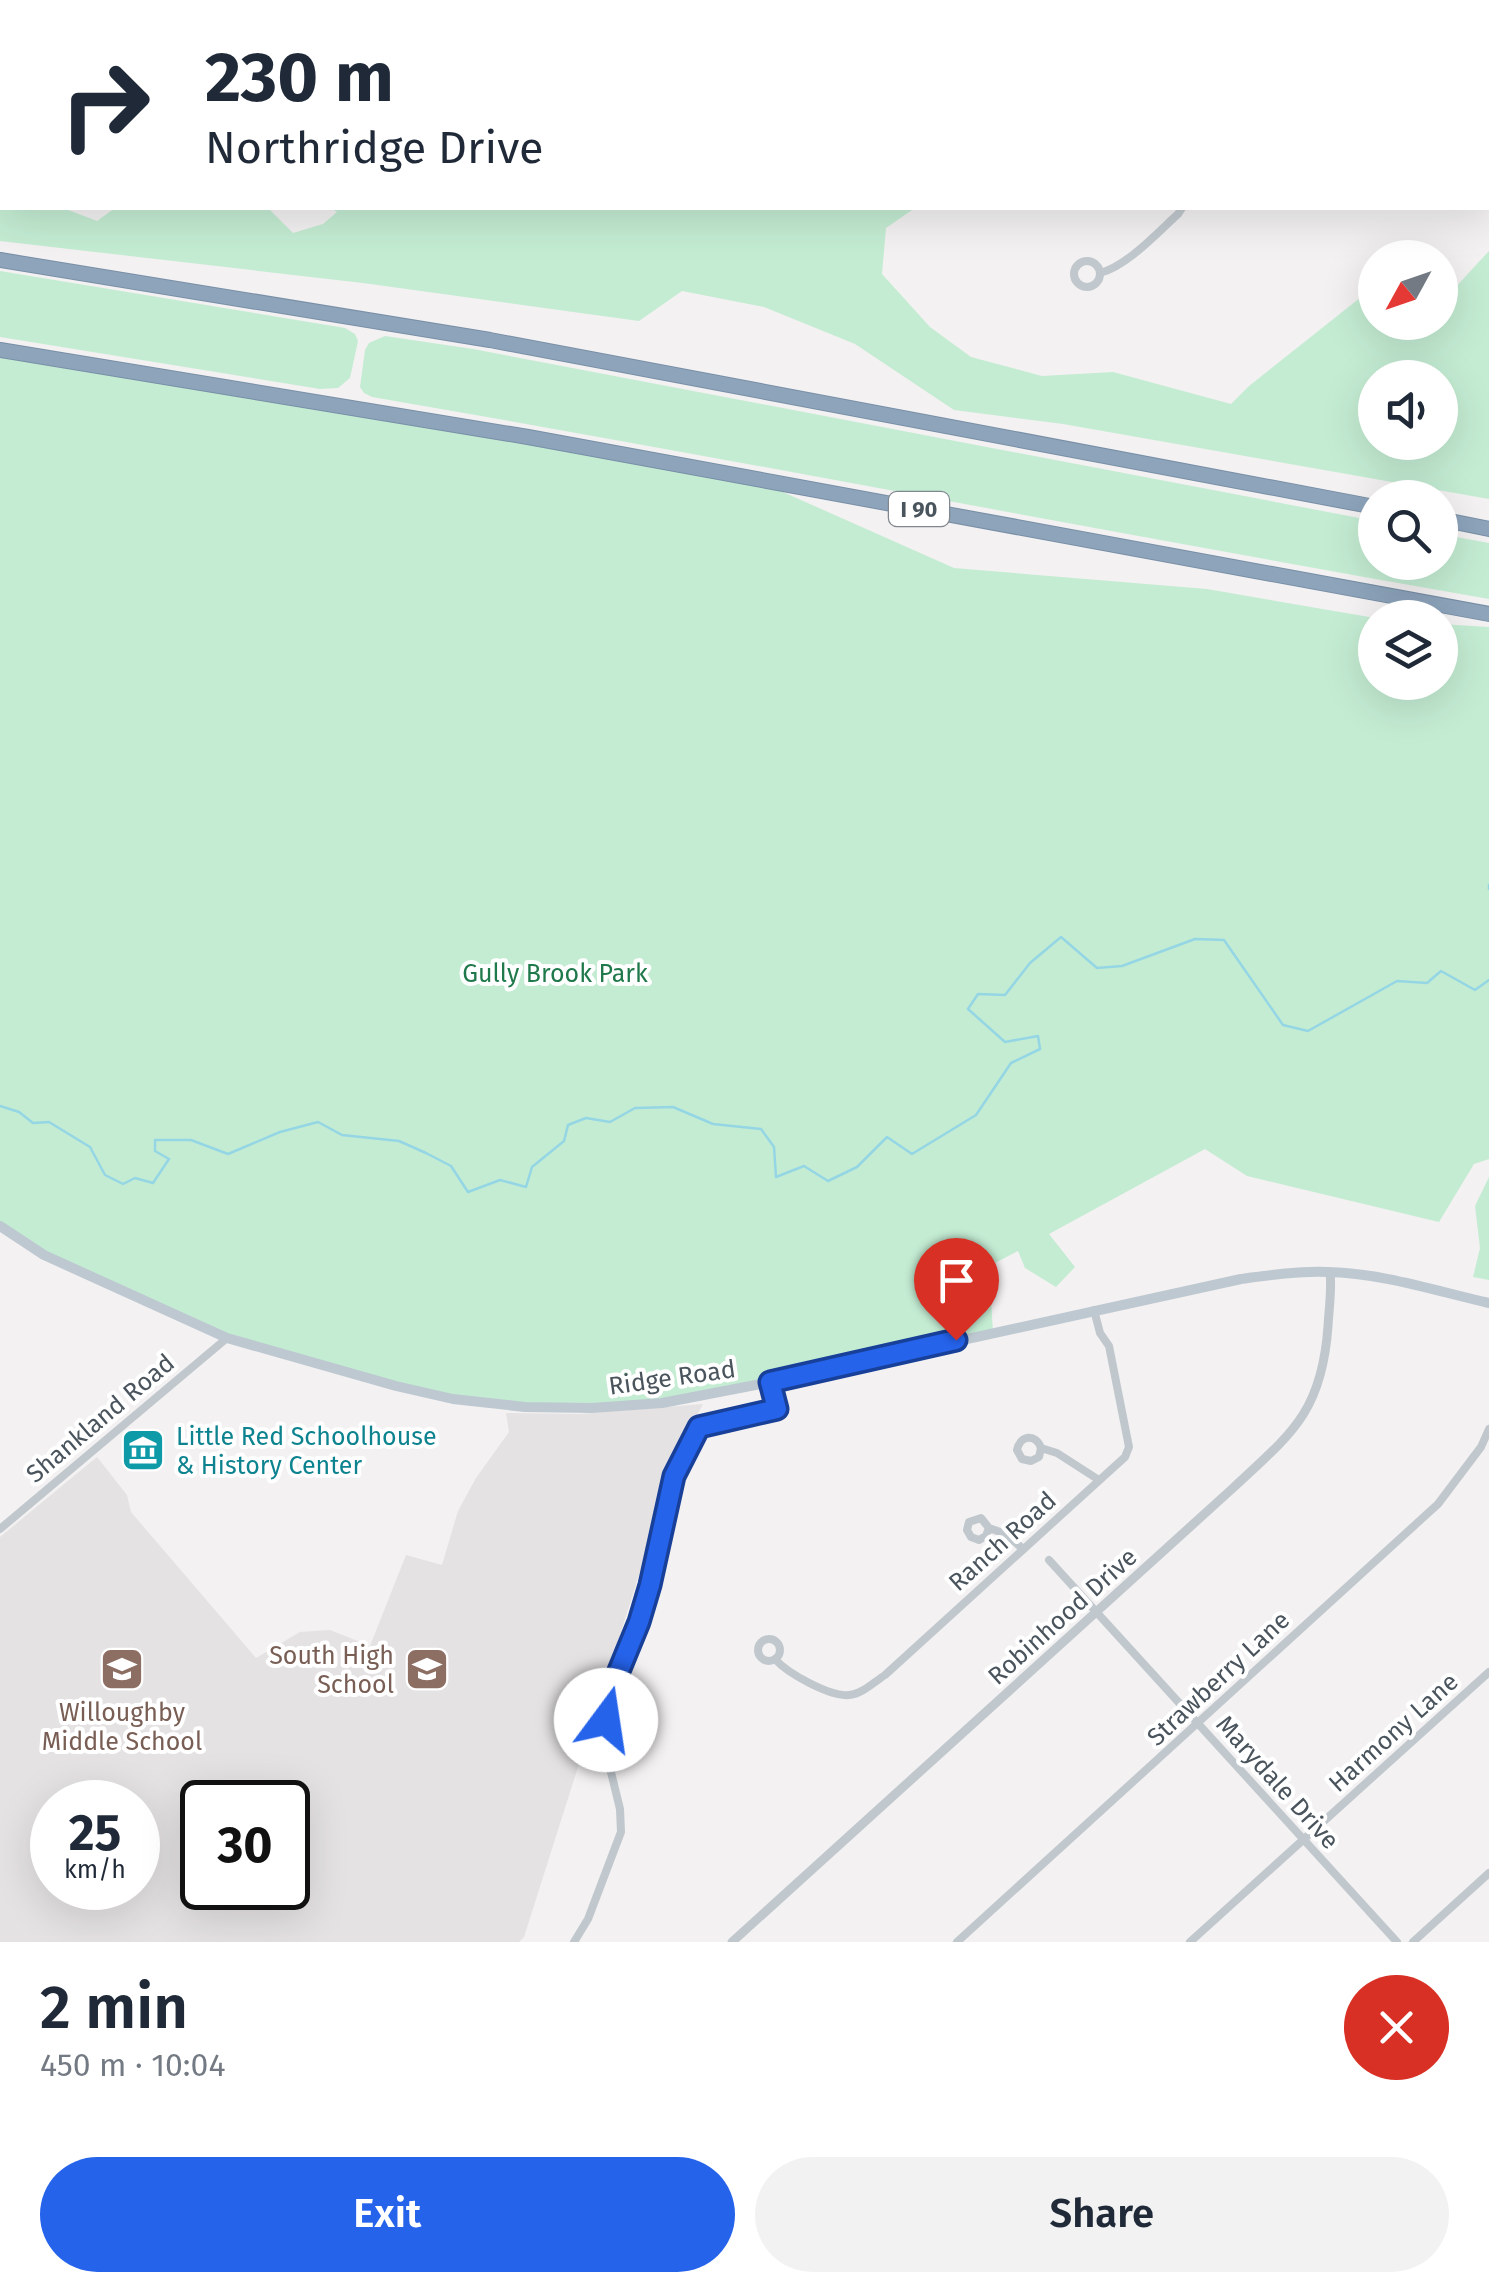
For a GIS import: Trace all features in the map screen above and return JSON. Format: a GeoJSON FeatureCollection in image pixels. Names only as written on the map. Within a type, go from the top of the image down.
{"type":"FeatureCollection","features":[{"type":"Feature","properties":{"kind":"highway"},"geometry":{"type":"LineString","coordinates":[[0,260],[490,340],[1358,504]]}},
{"type":"Feature","properties":{"kind":"highway","name":"I 90"},"geometry":{"type":"LineString","coordinates":[[0,350],[528,436],[1489,614]]}},
{"type":"Feature","properties":{"kind":"highway"},"geometry":{"type":"LineString","coordinates":[[1458,523],[1489,528]]}},
{"type":"Feature","properties":{"kind":"main road","name":"Ridge Road"},"geometry":{"type":"LineString","coordinates":[[0,1226],[44,1255],[227,1338],[396,1386],[525,1407],[634,1406],[770,1382],[1241,1278],[1285,1272],[1376,1277],[1489,1302]]}},
{"type":"Feature","properties":{"kind":"street"},"geometry":{"type":"LineString","coordinates":[[1100,273],[1110,271],[1133,254],[1181,210]]}},
{"type":"Feature","properties":{"kind":"street","name":"Robinhood Drive"},"geometry":{"type":"LineString","coordinates":[[732,1942],[1297,1427],[1321,1376],[1327,1342],[1330,1272]]}},
{"type":"Feature","properties":{"kind":"street","name":"Ranch Road"},"geometry":{"type":"LineString","coordinates":[[775,1659],[794,1675],[832,1692],[860,1692],[885,1675],[1125,1457],[1129,1447],[1109,1346],[1100,1333],[1094,1310]]}},
{"type":"Feature","properties":{"kind":"street","name":"Shankland Road"},"geometry":{"type":"LineString","coordinates":[[0,1529],[227,1338]]}},
{"type":"Feature","properties":{"kind":"street"},"geometry":{"type":"LineString","coordinates":[[574,1942],[588,1919],[621,1832],[620,1809],[608,1760],[606,1720],[614,1683],[650,1585],[674,1476],[699,1427],[777,1409],[770,1382]]}},
{"type":"Feature","properties":{"kind":"street","name":"Strawberry Lane"},"geometry":{"type":"LineString","coordinates":[[957,1942],[1438,1504],[1481,1448],[1489,1429]]}},
{"type":"Feature","properties":{"kind":"street"},"geometry":{"type":"LineString","coordinates":[[1042,1448],[1100,1480]]}},
{"type":"Feature","properties":{"kind":"street"},"geometry":{"type":"LineString","coordinates":[[988,1528],[1006,1534],[1023,1549]]}},
{"type":"Feature","properties":{"kind":"street","name":"Marydale Drive"},"geometry":{"type":"LineString","coordinates":[[1049,1560],[1397,1942]]}},
{"type":"Feature","properties":{"kind":"street","name":"Harmony Lane"},"geometry":{"type":"LineString","coordinates":[[1190,1942],[1489,1672]]}},
{"type":"Feature","properties":{"kind":"street"},"geometry":{"type":"LineString","coordinates":[[1413,1942],[1489,1873]]}},
{"type":"Feature","properties":{"kind":"shaded area","name":"South High School"},"geometry":{"type":"Polygon","coordinates":[[[703,1404],[678,1452],[524,1937],[519,1942],[0,1942],[0,1537],[97,1457],[127,1495],[131,1512],[256,1658],[300,1632],[330,1630],[370,1646],[406,1555],[442,1565],[458,1511],[509,1432],[506,1413],[580,1414],[703,1404]]]}},
{"type":"Feature","properties":{"kind":"green space"},"geometry":{"type":"Polygon","coordinates":[[[0,210],[68,210],[97,221],[112,210],[270,210],[293,233],[323,224],[337,212],[334,210],[912,210],[886,228],[882,274],[930,327],[971,357],[1042,376],[1113,372],[1231,404],[1358,299],[1358,340],[1458,340],[1458,285],[1489,251],[1489,499],[1458,494],[1458,480],[1381,480],[1063,424],[954,410],[855,344],[764,307],[682,291],[639,321],[363,283],[0,241],[0,210]]]}},
{"type":"Feature","properties":{"kind":"green space"},"geometry":{"type":"Polygon","coordinates":[[[0,271],[345,328],[358,341],[350,378],[338,388],[320,389],[0,337],[0,271]]]}},
{"type":"Feature","properties":{"kind":"green space"},"geometry":{"type":"Polygon","coordinates":[[[385,336],[473,349],[1358,518],[1358,576],[372,397],[360,387],[369,343],[385,336]]]}},
{"type":"Feature","properties":{"kind":"green space","name":"Gully Brook Park"},"geometry":{"type":"Polygon","coordinates":[[[0,350],[747,476],[954,568],[1207,589],[1358,615],[1358,700],[1458,700],[1458,625],[1489,627],[1489,1159],[1474,1164],[1439,1222],[1247,1176],[1205,1149],[1049,1234],[1075,1267],[1056,1287],[1025,1268],[1018,1251],[989,1266],[993,1332],[662,1403],[592,1408],[453,1399],[227,1338],[44,1255],[0,1226],[0,350]]]}},
{"type":"Feature","properties":{"kind":"green space"},"geometry":{"type":"Polygon","coordinates":[[[1458,537],[1489,543],[1489,599],[1383,580],[1458,580],[1458,537]]]}},
{"type":"Feature","properties":{"kind":"green space"},"geometry":{"type":"Polygon","coordinates":[[[1489,1177],[1489,1280],[1473,1277],[1480,1248],[1475,1206],[1489,1177]]]}},
{"type":"Feature","properties":{"kind":"waterway"},"geometry":{"type":"LineString","coordinates":[[0,1106],[19,1112],[33,1123],[49,1122],[90,1147],[105,1175],[123,1184],[135,1178],[153,1183],[169,1159],[155,1151],[155,1140],[191,1140],[228,1154],[280,1132],[318,1122],[342,1135],[399,1141],[426,1153],[451,1166],[468,1192],[500,1180],[526,1187],[532,1167],[564,1141],[568,1125],[586,1118],[610,1122],[635,1108],[673,1107],[713,1124],[761,1129],[774,1147],[776,1177],[804,1166],[828,1181],[857,1167],[887,1137],[912,1154],[976,1115],[1011,1063],[1040,1049],[1038,1036],[1005,1042],[968,1009],[978,994],[1005,995],[1030,963],[1061,937],[1097,968],[1122,966],[1195,939],[1224,940],[1283,1025],[1308,1031],[1397,981],[1427,983],[1441,971],[1475,990],[1489,980]]}},
{"type":"Feature","properties":{"kind":"place","name":"Little Red Schoolhouse & History Center"},"geometry":{"type":"Point","coordinates":[143,1450]}},
{"type":"Feature","properties":{"kind":"place","name":"Willoughby Middle School"},"geometry":{"type":"Point","coordinates":[122,1669]}},
{"type":"Feature","properties":{"kind":"place","name":"South High School"},"geometry":{"type":"Point","coordinates":[427,1669]}},
{"type":"Feature","properties":{"kind":"route"},"geometry":{"type":"LineString","coordinates":[[606,1720],[614,1683],[650,1585],[674,1476],[699,1427],[777,1409],[770,1382],[956,1340]]}}]}
